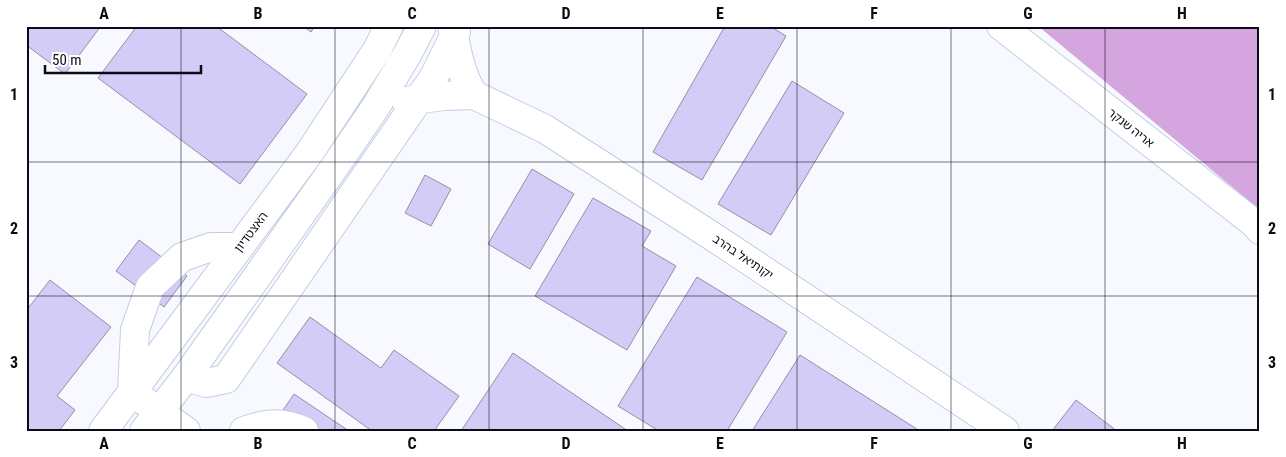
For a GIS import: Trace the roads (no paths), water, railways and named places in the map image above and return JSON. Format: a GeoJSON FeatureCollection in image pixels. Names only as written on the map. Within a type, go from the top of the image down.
{"type":"FeatureCollection","features":[{"type":"Feature","properties":{"kind":"street","name":"האצטדיון"},"geometry":{"type":"LineString","coordinates":[[103,431],[310,152],[377,50],[389,26]]}},
{"type":"Feature","properties":{"kind":"street"},"geometry":{"type":"LineString","coordinates":[[151,421],[186,377],[375,108],[422,26]]}},
{"type":"Feature","properties":{"kind":"street","name":"אריה שנקר"},"geometry":{"type":"LineString","coordinates":[[1001,26],[1260,230]]}},
{"type":"Feature","properties":{"kind":"street"},"geometry":{"type":"LineString","coordinates":[[186,377],[206,383],[226,379],[434,77],[455,29]]}},
{"type":"Feature","properties":{"kind":"street"},"geometry":{"type":"LineString","coordinates":[[455,29],[462,73],[474,95]]}},
{"type":"Feature","properties":{"kind":"street"},"geometry":{"type":"LineString","coordinates":[[375,108],[388,104],[444,96],[474,95]]}},
{"type":"Feature","properties":{"kind":"street","name":"יקותיאל בהרב"},"geometry":{"type":"LineString","coordinates":[[474,95],[553,135],[712,236],[1005,431]]}},
{"type":"Feature","properties":{"kind":"street"},"geometry":{"type":"LineString","coordinates":[[184,430],[151,421],[132,392],[135,330],[150,287],[182,256],[211,247],[239,247]]}},
{"type":"Feature","properties":{"kind":"street"},"geometry":{"type":"LineString","coordinates":[[244,431],[264,424],[292,425],[304,431]]}}]}
